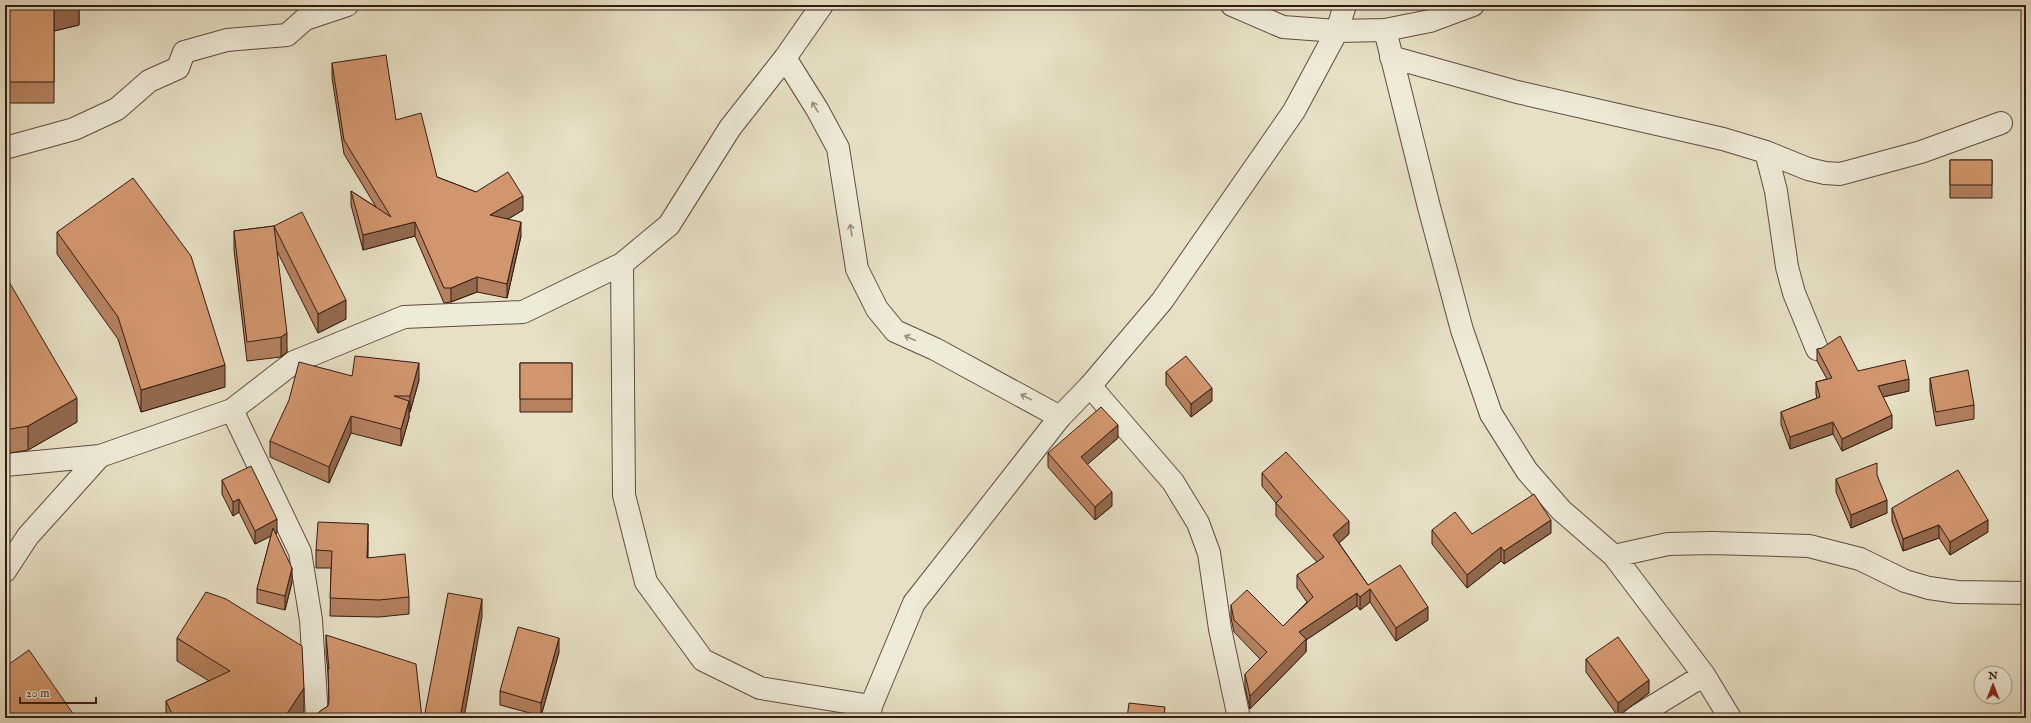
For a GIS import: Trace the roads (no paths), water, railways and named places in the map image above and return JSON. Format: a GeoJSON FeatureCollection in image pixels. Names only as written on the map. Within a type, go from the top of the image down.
{"type":"FeatureCollection","features":[{"type":"Feature","properties":{"kind":"street"},"geometry":{"type":"LineString","coordinates":[[5,148],[74,129],[117,109],[149,81],[178,68],[184,52],[227,40],[287,35],[305,19],[347,5]]}},
{"type":"Feature","properties":{"kind":"street"},"geometry":{"type":"LineString","coordinates":[[5,465],[100,456],[232,410],[294,362],[404,317],[523,312],[622,264],[669,225],[730,128],[785,58],[822,5]]}},
{"type":"Feature","properties":{"kind":"street"},"geometry":{"type":"LineString","coordinates":[[1232,5],[1283,27],[1337,31],[1385,30],[1430,21],[1473,5]]}},
{"type":"Feature","properties":{"kind":"street"},"geometry":{"type":"LineString","coordinates":[[622,264],[624,495],[646,582],[703,660],[760,688],[870,712],[914,603],[1060,416],[1090,386],[1162,301],[1294,112],[1337,31],[1345,5]]}},
{"type":"Feature","properties":{"kind":"street"},"geometry":{"type":"LineString","coordinates":[[1385,30],[1462,330],[1491,414],[1526,470],[1561,510],[1614,556],[1704,675],[1730,718]]}},
{"type":"Feature","properties":{"kind":"street"},"geometry":{"type":"LineString","coordinates":[[785,58],[817,109],[838,148],[857,269],[877,309],[895,331],[935,349],[1060,416]]}},
{"type":"Feature","properties":{"kind":"street"},"geometry":{"type":"LineString","coordinates":[[1392,58],[1517,92],[1723,139],[1766,152],[1808,169],[1825,174],[1840,174],[1921,152],[2001,123]]}},
{"type":"Feature","properties":{"kind":"street"},"geometry":{"type":"LineString","coordinates":[[1766,152],[1776,191],[1787,267],[1794,293],[1817,349]]}},
{"type":"Feature","properties":{"kind":"street"},"geometry":{"type":"LineString","coordinates":[[1090,386],[1173,482],[1198,523],[1208,553],[1220,629],[1239,718]]}},
{"type":"Feature","properties":{"kind":"street"},"geometry":{"type":"LineString","coordinates":[[232,410],[300,552],[311,620],[317,718]]}},
{"type":"Feature","properties":{"kind":"street"},"geometry":{"type":"LineString","coordinates":[[5,572],[28,536],[100,456]]}},
{"type":"Feature","properties":{"kind":"street"},"geometry":{"type":"LineString","coordinates":[[1614,556],[1668,544],[1712,543],[1809,546],[1860,559],[1905,581],[1929,588],[1957,592],[2026,593]]}},
{"type":"Feature","properties":{"kind":"street"},"geometry":{"type":"LineString","coordinates":[[1634,718],[1704,675]]}}]}
